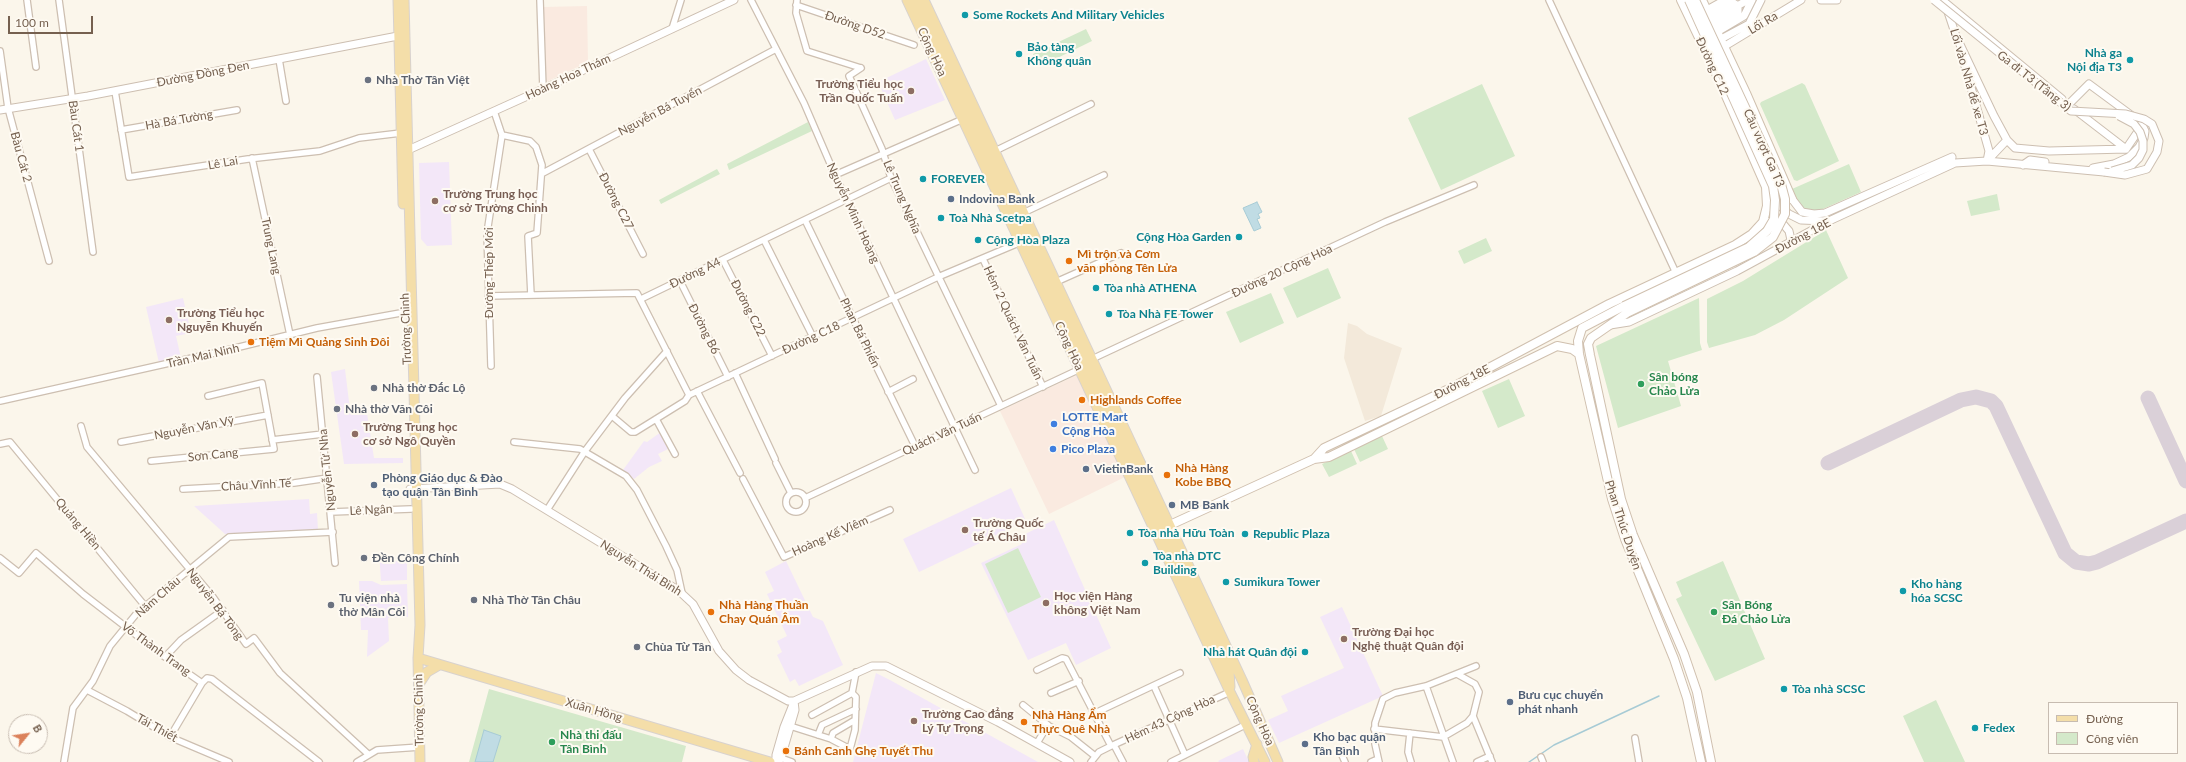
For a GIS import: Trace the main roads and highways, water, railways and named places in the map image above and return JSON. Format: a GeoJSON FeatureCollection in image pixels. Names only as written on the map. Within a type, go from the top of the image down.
{"type":"FeatureCollection","features":[{"type":"Feature","properties":{"kind":"main road","name":"Trường Chinh"},"geometry":{"type":"LineString","coordinates":[[398,0],[402,35],[405,150],[413,489],[411,509],[420,647],[418,658],[420,762]]}},
{"type":"Feature","properties":{"kind":"main road","name":"Trường Chinh"},"geometry":{"type":"LineString","coordinates":[[404,0],[402,35],[401,133],[405,150]]}},
{"type":"Feature","properties":{"kind":"main road","name":"Cộng Hòa"},"geometry":{"type":"LineString","coordinates":[[907,0],[966,116],[1229,670],[1230,692]]}},
{"type":"Feature","properties":{"kind":"main road"},"geometry":{"type":"LineString","coordinates":[[916,0],[966,116]]}},
{"type":"Feature","properties":{"kind":"main road","name":"Cộng Hòa"},"geometry":{"type":"LineString","coordinates":[[924,0],[1092,359],[1230,692],[1265,762]]}},
{"type":"Feature","properties":{"kind":"main road","name":"Đường C12"},"geometry":{"type":"LineString","coordinates":[[1680,0],[1707,55],[1766,187],[1767,206],[1763,222]]}},
{"type":"Feature","properties":{"kind":"main road","name":"Cầu vượt Ga T3"},"geometry":{"type":"LineString","coordinates":[[1610,325],[1625,310],[1749,247],[1767,231],[1774,219],[1775,200],[1773,186],[1689,0]]}},
{"type":"Feature","properties":{"kind":"main road","name":"Cầu vượt Ga T3"},"geometry":{"type":"LineString","coordinates":[[1625,310],[1754,252],[1773,237],[1785,214],[1785,199],[1780,184],[1695,0]]}},
{"type":"Feature","properties":{"kind":"main road","name":"Đường C12"},"geometry":{"type":"LineString","coordinates":[[1702,0],[1746,92],[1792,199]]}},
{"type":"Feature","properties":{"kind":"main road"},"geometry":{"type":"LineString","coordinates":[[1697,34],[1715,27]]}},
{"type":"Feature","properties":{"kind":"main road"},"geometry":{"type":"LineString","coordinates":[[1707,55],[1715,27]]}},
{"type":"Feature","properties":{"kind":"main road"},"geometry":{"type":"LineString","coordinates":[[1728,102],[1746,92]]}},
{"type":"Feature","properties":{"kind":"main road","name":"Cộng Hòa"},"geometry":{"type":"LineString","coordinates":[[966,116],[1021,242],[1080,369],[1242,680],[1278,762]]}},
{"type":"Feature","properties":{"kind":"main road","name":"Trường Chinh"},"geometry":{"type":"LineString","coordinates":[[406,200],[406,312],[416,582]]}},
{"type":"Feature","properties":{"kind":"main road","name":"Đường 18E"},"geometry":{"type":"LineString","coordinates":[[1314,459],[1324,448],[1383,421],[1486,370],[1609,304],[1735,245],[1752,234],[1763,222]]}},
{"type":"Feature","properties":{"kind":"main road","name":"Đường 18E"},"geometry":{"type":"LineString","coordinates":[[1592,323],[1609,304]]}},
{"type":"Feature","properties":{"kind":"main road","name":"Phan Thúc Duyện"},"geometry":{"type":"LineString","coordinates":[[1625,310],[1582,328],[1580,334],[1579,354],[1612,499],[1625,539],[1674,659],[1687,698],[1701,762]]}},
{"type":"Feature","properties":{"kind":"main road","name":"Đường 18E"},"geometry":{"type":"LineString","coordinates":[[1595,333],[1610,325]]}},
{"type":"Feature","properties":{"kind":"main road","name":"Phan Thúc Duyện"},"geometry":{"type":"LineString","coordinates":[[1595,333],[1588,344],[1621,499],[1633,535],[1684,654],[1697,692],[1711,762]]}},
{"type":"Feature","properties":{"kind":"main road","name":"Đường 18E"},"geometry":{"type":"LineString","coordinates":[[1163,529],[1314,459],[1328,457],[1557,346],[1572,348],[1579,354]]}},
{"type":"Feature","properties":{"kind":"main road"},"geometry":{"type":"LineString","coordinates":[[1486,370],[1490,378]]}},
{"type":"Feature","properties":{"kind":"main road"},"geometry":{"type":"LineString","coordinates":[[1383,421],[1387,429]]}},
{"type":"Feature","properties":{"kind":"main road","name":"Xuân Hồng"},"geometry":{"type":"LineString","coordinates":[[418,658],[770,762]]}},
{"type":"Feature","properties":{"kind":"main road"},"geometry":{"type":"LineString","coordinates":[[419,685],[428,672],[439,665]]}},
{"type":"Feature","properties":{"kind":"main road","name":"Cộng Hòa"},"geometry":{"type":"LineString","coordinates":[[1229,670],[1242,680]]}},
{"type":"Feature","properties":{"kind":"main road"},"geometry":{"type":"LineString","coordinates":[[1254,762],[1253,757],[1257,744]]}},
{"type":"Feature","properties":{"kind":"water"},"geometry":{"type":"Polygon","coordinates":[[[1257,202],[1262,212],[1258,214],[1260,218],[1257,219],[1261,228],[1254,231],[1243,208],[1257,202]]]}},
{"type":"Feature","properties":{"kind":"water"},"geometry":{"type":"Polygon","coordinates":[[[484,730],[501,736],[493,762],[475,762],[484,730]]]}},
{"type":"Feature","properties":{"kind":"waterway"},"geometry":{"type":"LineString","coordinates":[[1529,762],[1554,745],[1659,696]]}},
{"type":"Feature","properties":{"kind":"place","name":"Some Rockets And Military Vehicles"},"geometry":{"type":"Point","coordinates":[965,15]}},
{"type":"Feature","properties":{"kind":"place","name":"Bảo tàng Không quân"},"geometry":{"type":"Point","coordinates":[1019,54]}},
{"type":"Feature","properties":{"kind":"place","name":"Nhà ga Nội địa T3"},"geometry":{"type":"Point","coordinates":[2130,60]}},
{"type":"Feature","properties":{"kind":"place","name":"Nhà Thờ Tân Việt"},"geometry":{"type":"Point","coordinates":[368,80]}},
{"type":"Feature","properties":{"kind":"place","name":"Trường Tiểu học Trần Quốc Tuấn"},"geometry":{"type":"Point","coordinates":[911,91]}},
{"type":"Feature","properties":{"kind":"place","name":"FOREVER"},"geometry":{"type":"Point","coordinates":[923,179]}},
{"type":"Feature","properties":{"kind":"place","name":"Indovina Bank"},"geometry":{"type":"Point","coordinates":[951,199]}},
{"type":"Feature","properties":{"kind":"place","name":"Trường Trung học cơ sở Trường Chinh"},"geometry":{"type":"Point","coordinates":[435,201]}},
{"type":"Feature","properties":{"kind":"place","name":"Toà Nhà Scetpa"},"geometry":{"type":"Point","coordinates":[941,218]}},
{"type":"Feature","properties":{"kind":"place","name":"Cộng Hòa Garden"},"geometry":{"type":"Point","coordinates":[1239,237]}},
{"type":"Feature","properties":{"kind":"place","name":"Cộng Hòa Plaza"},"geometry":{"type":"Point","coordinates":[978,240]}},
{"type":"Feature","properties":{"kind":"place","name":"Mì trộn và Cơm văn phòng Tên Lửa"},"geometry":{"type":"Point","coordinates":[1069,261]}},
{"type":"Feature","properties":{"kind":"place","name":"Tòa nhà ATHENA"},"geometry":{"type":"Point","coordinates":[1096,288]}},
{"type":"Feature","properties":{"kind":"place","name":"Tòa Nhà FE Tower"},"geometry":{"type":"Point","coordinates":[1109,314]}},
{"type":"Feature","properties":{"kind":"place","name":"Trường Tiểu học Nguyễn Khuyến"},"geometry":{"type":"Point","coordinates":[169,320]}},
{"type":"Feature","properties":{"kind":"place","name":"Tiệm Mì Quảng Sinh Đôi"},"geometry":{"type":"Point","coordinates":[251,342]}},
{"type":"Feature","properties":{"kind":"place","name":"Sân bóng Chảo Lửa"},"geometry":{"type":"Point","coordinates":[1641,384]}},
{"type":"Feature","properties":{"kind":"place","name":"Nhà thờ Đắc Lộ"},"geometry":{"type":"Point","coordinates":[374,388]}},
{"type":"Feature","properties":{"kind":"place","name":"Highlands Coffee"},"geometry":{"type":"Point","coordinates":[1082,400]}},
{"type":"Feature","properties":{"kind":"place","name":"Nhà thờ Văn Côi"},"geometry":{"type":"Point","coordinates":[337,409]}},
{"type":"Feature","properties":{"kind":"place","name":"LOTTE Mart Cộng Hòa"},"geometry":{"type":"Point","coordinates":[1054,424]}},
{"type":"Feature","properties":{"kind":"place","name":"Trường Trung học cơ sở Ngô Quyền"},"geometry":{"type":"Point","coordinates":[355,434]}},
{"type":"Feature","properties":{"kind":"place","name":"Pico Plaza"},"geometry":{"type":"Point","coordinates":[1053,449]}},
{"type":"Feature","properties":{"kind":"place","name":"VietinBank"},"geometry":{"type":"Point","coordinates":[1086,469]}},
{"type":"Feature","properties":{"kind":"place","name":"Nhà Hàng Kobe BBQ"},"geometry":{"type":"Point","coordinates":[1167,475]}},
{"type":"Feature","properties":{"kind":"place","name":"Phòng Giáo dục & Đào tạo quận Tân Bình"},"geometry":{"type":"Point","coordinates":[374,485]}},
{"type":"Feature","properties":{"kind":"place","name":"MB Bank"},"geometry":{"type":"Point","coordinates":[1172,505]}},
{"type":"Feature","properties":{"kind":"place","name":"Trường Quốc tế Á Châu"},"geometry":{"type":"Point","coordinates":[965,530]}},
{"type":"Feature","properties":{"kind":"place","name":"Tòa nhà Hữu Toàn"},"geometry":{"type":"Point","coordinates":[1130,533]}},
{"type":"Feature","properties":{"kind":"place","name":"Republic Plaza"},"geometry":{"type":"Point","coordinates":[1245,534]}},
{"type":"Feature","properties":{"kind":"place","name":"Đền Công Chính"},"geometry":{"type":"Point","coordinates":[364,558]}},
{"type":"Feature","properties":{"kind":"place","name":"Tòa nhà DTC Building"},"geometry":{"type":"Point","coordinates":[1145,563]}},
{"type":"Feature","properties":{"kind":"place","name":"Sumikura Tower"},"geometry":{"type":"Point","coordinates":[1226,582]}},
{"type":"Feature","properties":{"kind":"place","name":"Kho hàng hóa SCSC"},"geometry":{"type":"Point","coordinates":[1903,591]}},
{"type":"Feature","properties":{"kind":"place","name":"Nhà Thờ Tân Châu"},"geometry":{"type":"Point","coordinates":[474,600]}},
{"type":"Feature","properties":{"kind":"place","name":"Học viện Hàng không Việt Nam"},"geometry":{"type":"Point","coordinates":[1046,603]}},
{"type":"Feature","properties":{"kind":"place","name":"Tu viện nhà thờ Mân Côi"},"geometry":{"type":"Point","coordinates":[331,605]}},
{"type":"Feature","properties":{"kind":"place","name":"Nhà Hàng Thuần Chay Quán Âm"},"geometry":{"type":"Point","coordinates":[711,612]}},
{"type":"Feature","properties":{"kind":"place","name":"Sân Bóng Đá Chảo Lửa"},"geometry":{"type":"Point","coordinates":[1714,612]}},
{"type":"Feature","properties":{"kind":"place","name":"Trường Đại học Nghệ thuật Quân đội"},"geometry":{"type":"Point","coordinates":[1344,639]}},
{"type":"Feature","properties":{"kind":"place","name":"Chùa Từ Tân"},"geometry":{"type":"Point","coordinates":[637,647]}},
{"type":"Feature","properties":{"kind":"place","name":"Nhà hát Quân đội"},"geometry":{"type":"Point","coordinates":[1305,652]}},
{"type":"Feature","properties":{"kind":"place","name":"Tòa nhà SCSC"},"geometry":{"type":"Point","coordinates":[1784,689]}},
{"type":"Feature","properties":{"kind":"place","name":"Bưu cục chuyển phát nhanh"},"geometry":{"type":"Point","coordinates":[1510,702]}},
{"type":"Feature","properties":{"kind":"place","name":"Trường Cao đẳng Lý Tự Trọng"},"geometry":{"type":"Point","coordinates":[914,721]}},
{"type":"Feature","properties":{"kind":"place","name":"Nhà Hàng Ẩm Thực Quê Nhà"},"geometry":{"type":"Point","coordinates":[1024,722]}},
{"type":"Feature","properties":{"kind":"place","name":"Fedex"},"geometry":{"type":"Point","coordinates":[1975,728]}},
{"type":"Feature","properties":{"kind":"place","name":"Nhà thi đấu Tân Bình"},"geometry":{"type":"Point","coordinates":[552,742]}},
{"type":"Feature","properties":{"kind":"place","name":"Kho bạc quận Tân Bình"},"geometry":{"type":"Point","coordinates":[1305,744]}},
{"type":"Feature","properties":{"kind":"place","name":"Bánh Canh Ghẹ Tuyết Thu"},"geometry":{"type":"Point","coordinates":[786,751]}}]}
